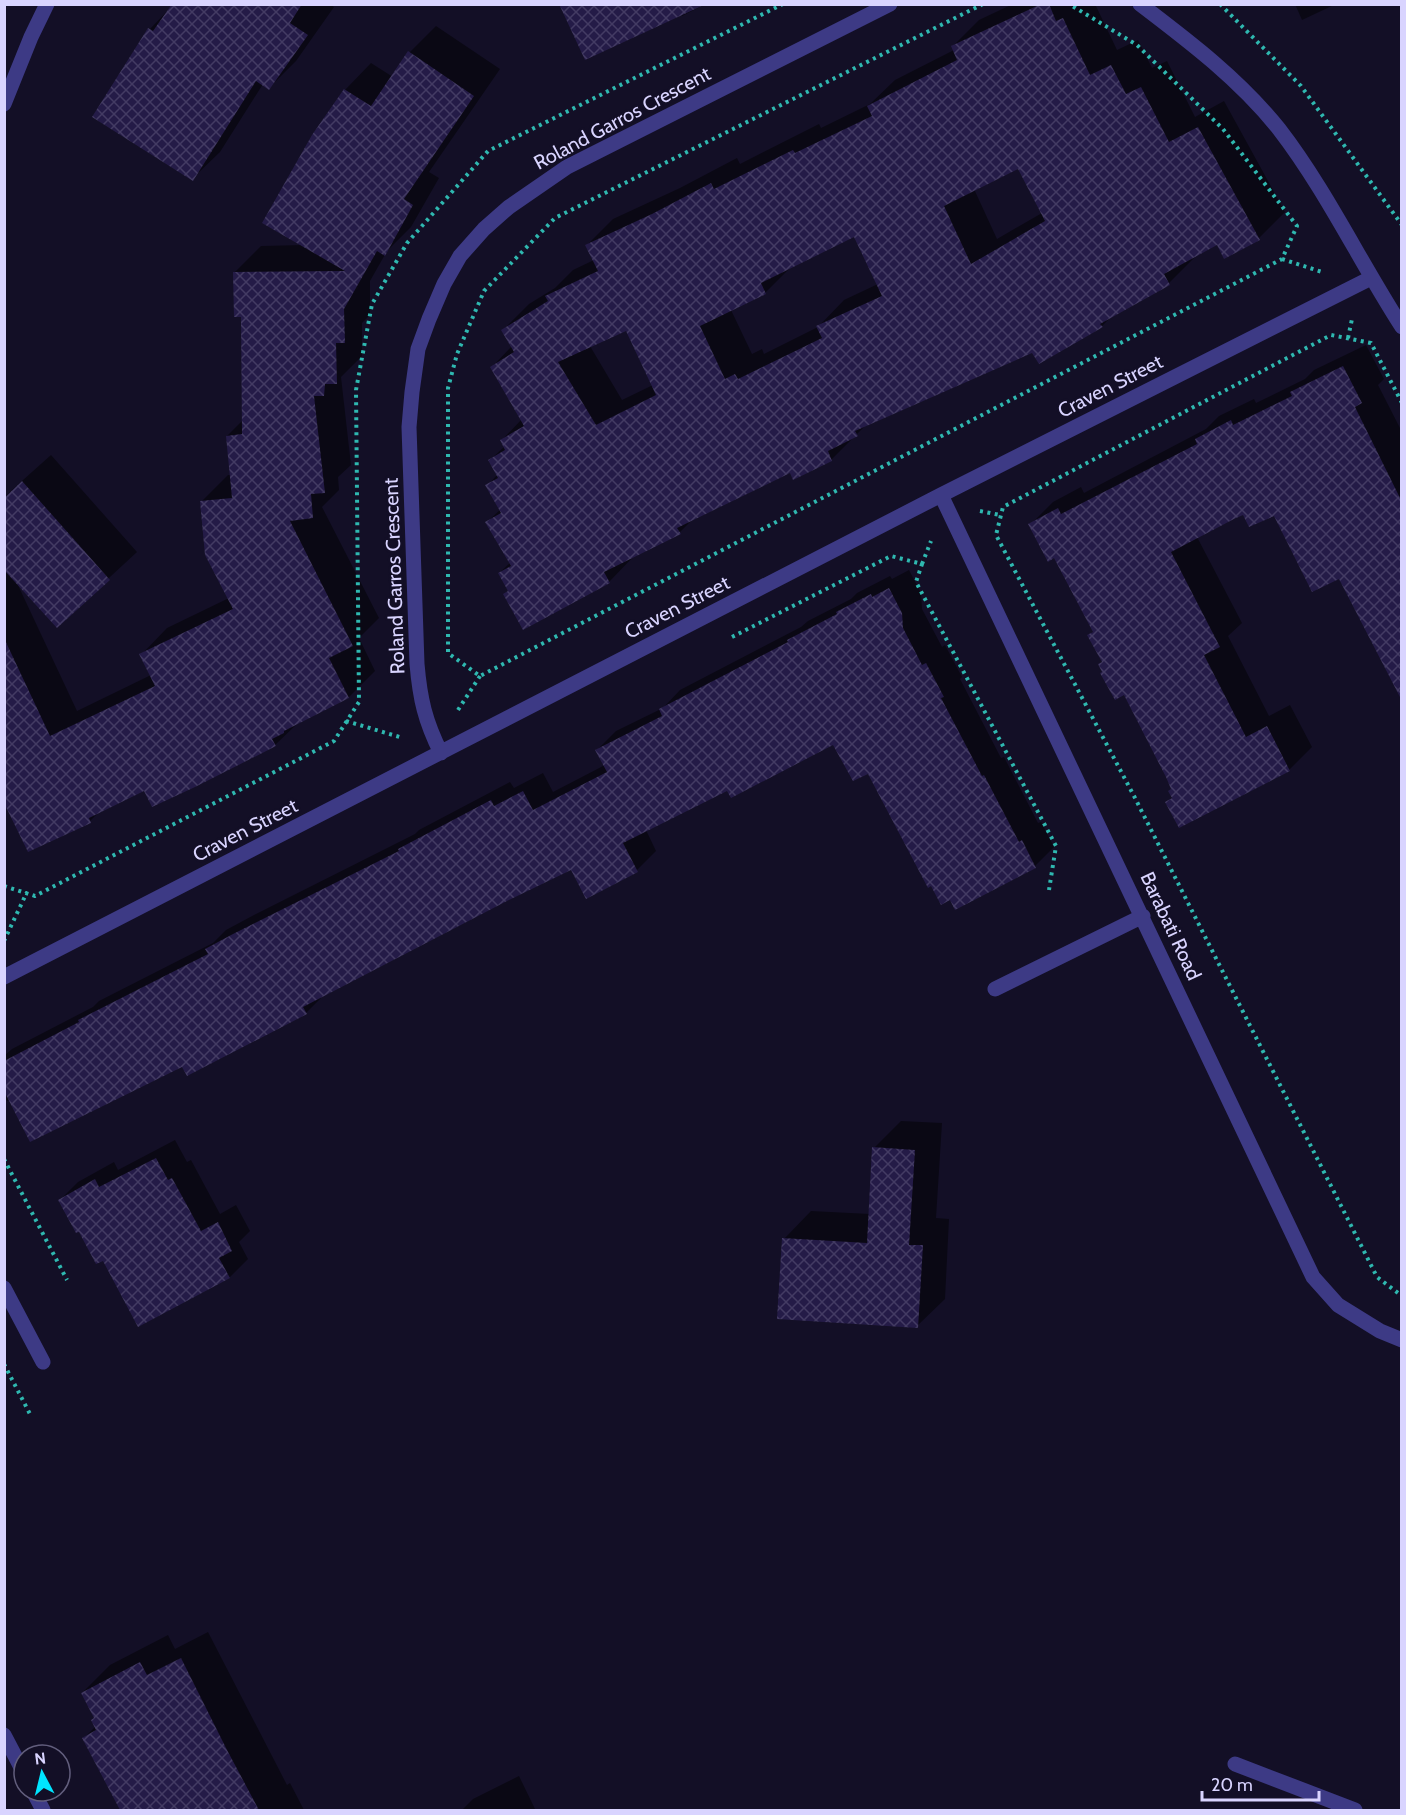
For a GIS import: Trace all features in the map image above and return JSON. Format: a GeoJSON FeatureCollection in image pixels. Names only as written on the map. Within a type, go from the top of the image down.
{"type":"FeatureCollection","features":[{"type":"Feature","properties":{"kind":"street"},"geometry":{"type":"LineString","coordinates":[[4,104],[46,4]]}},
{"type":"Feature","properties":{"kind":"street","name":"Roland Garros Crescent"},"geometry":{"type":"LineString","coordinates":[[441,753],[428,728],[420,696],[409,427],[418,349],[444,284],[460,256],[484,229],[509,207],[567,167],[890,4]]}},
{"type":"Feature","properties":{"kind":"street"},"geometry":{"type":"LineString","coordinates":[[1140,4],[1208,57],[1242,88],[1278,129],[1315,181],[1401,327]]}},
{"type":"Feature","properties":{"kind":"street","name":"Craven Street"},"geometry":{"type":"LineString","coordinates":[[4,977],[941,495],[1371,278]]}},
{"type":"Feature","properties":{"kind":"street","name":"Barabati Road"},"geometry":{"type":"LineString","coordinates":[[941,495],[1314,1277],[1338,1305],[1380,1331],[1401,1340]]}},
{"type":"Feature","properties":{"kind":"street"},"geometry":{"type":"LineString","coordinates":[[995,989],[1143,916]]}},
{"type":"Feature","properties":{"kind":"street"},"geometry":{"type":"LineString","coordinates":[[4,1288],[43,1362]]}},
{"type":"Feature","properties":{"kind":"street"},"geometry":{"type":"LineString","coordinates":[[4,1735],[12,1750]]}},
{"type":"Feature","properties":{"kind":"street"},"geometry":{"type":"LineString","coordinates":[[1235,1764],[1356,1810]]}},
{"type":"Feature","properties":{"kind":"path"},"geometry":{"type":"LineString","coordinates":[[983,4],[555,218],[484,291],[457,354],[448,388],[448,653],[480,676],[1282,259],[1297,226],[1223,129],[1137,45],[1069,4]]}},
{"type":"Feature","properties":{"kind":"path"},"geometry":{"type":"LineString","coordinates":[[1220,4],[1301,86],[1401,225]]}},
{"type":"Feature","properties":{"kind":"path"},"geometry":{"type":"LineString","coordinates":[[1401,403],[1371,343],[1331,335],[1003,507],[996,535],[1134,796],[1377,1277],[1401,1296]]}},
{"type":"Feature","properties":{"kind":"path"},"geometry":{"type":"LineString","coordinates":[[731,638],[891,556],[922,564],[916,582],[1056,846],[1049,890]]}},
{"type":"Feature","properties":{"kind":"path"},"geometry":{"type":"LineString","coordinates":[[4,940],[27,892]]}},
{"type":"Feature","properties":{"kind":"path"},"geometry":{"type":"LineString","coordinates":[[4,1159],[67,1280]]}},
{"type":"Feature","properties":{"kind":"path"},"geometry":{"type":"LineString","coordinates":[[4,1364],[31,1416]]}},
{"type":"Feature","properties":{"kind":"building"},"geometry":{"type":"Polygon","coordinates":[[[172,4],[302,4],[290,23],[308,35],[269,90],[256,81],[193,181],[92,117],[148,28],[153,31],[172,4]]]}},
{"type":"Feature","properties":{"kind":"building"},"geometry":{"type":"Polygon","coordinates":[[[559,4],[706,4],[585,60],[559,4]]]}},
{"type":"Feature","properties":{"kind":"building"},"geometry":{"type":"Polygon","coordinates":[[[1041,4],[1049,4],[1056,21],[1063,18],[1090,75],[1111,65],[1126,94],[1141,87],[1169,142],[1198,127],[1260,240],[1224,259],[1217,245],[1164,274],[1170,285],[1100,324],[1103,327],[1039,364],[1032,353],[855,431],[858,436],[828,451],[832,461],[793,480],[790,473],[677,528],[681,534],[604,572],[610,583],[523,630],[503,594],[508,591],[498,573],[511,566],[485,522],[501,513],[485,485],[498,478],[488,460],[505,450],[500,440],[524,426],[490,367],[514,352],[501,330],[548,301],[545,296],[598,271],[585,245],[711,183],[714,189],[793,150],[795,153],[872,116],[867,106],[957,60],[951,46],[1041,4]],[[1018,169],[944,206],[971,264],[1045,221],[1018,169]],[[854,237],[761,283],[766,294],[700,326],[725,379],[735,374],[738,379],[822,338],[816,326],[882,296],[854,237]],[[626,331],[558,362],[596,425],[656,395],[626,331]]]}},
{"type":"Feature","properties":{"kind":"building"},"geometry":{"type":"Polygon","coordinates":[[[408,51],[474,96],[404,199],[413,205],[385,256],[377,251],[344,309],[345,343],[336,343],[337,384],[325,384],[324,396],[314,396],[325,493],[311,494],[313,518],[290,521],[353,646],[329,658],[349,698],[284,731],[272,739],[276,746],[195,787],[152,807],[144,791],[89,818],[91,823],[28,852],[4,803],[4,638],[50,736],[155,686],[139,654],[233,609],[205,555],[200,501],[232,498],[226,436],[242,434],[241,317],[234,317],[233,272],[345,271],[262,223],[312,135],[344,89],[371,106],[408,51]]]}},
{"type":"Feature","properties":{"kind":"building"},"geometry":{"type":"Polygon","coordinates":[[[1343,366],[1362,403],[1355,407],[1401,500],[1401,699],[1339,579],[1312,592],[1274,516],[1249,527],[1243,515],[1171,552],[1220,647],[1204,655],[1246,737],[1267,726],[1290,771],[1179,828],[1165,802],[1172,798],[1168,791],[1171,789],[1166,777],[1124,695],[1115,700],[1100,673],[1102,672],[1098,664],[1102,662],[1087,635],[1093,632],[1054,558],[1048,562],[1028,524],[1058,508],[1061,514],[1197,444],[1195,439],[1231,420],[1233,425],[1292,396],[1290,392],[1343,366]]]}},
{"type":"Feature","properties":{"kind":"building"},"geometry":{"type":"Polygon","coordinates":[[[22,481],[110,580],[57,628],[4,570],[4,498],[22,481]]]}},
{"type":"Feature","properties":{"kind":"building"},"geometry":{"type":"Polygon","coordinates":[[[889,588],[902,613],[903,628],[922,665],[926,663],[944,697],[941,698],[982,776],[984,775],[1019,842],[1022,840],[1036,868],[955,910],[950,900],[941,905],[931,886],[928,888],[868,774],[853,781],[833,745],[731,798],[727,791],[623,843],[638,872],[586,899],[571,870],[303,1007],[307,1014],[187,1076],[182,1067],[30,1142],[4,1091],[4,1061],[79,1022],[78,1020],[208,954],[205,949],[399,851],[398,849],[491,800],[494,806],[523,791],[533,810],[607,772],[595,750],[662,716],[659,709],[788,642],[787,640],[837,614],[836,612],[871,594],[872,597],[889,588]]]}},
{"type":"Feature","properties":{"kind":"building"},"geometry":{"type":"Polygon","coordinates":[[[872,1147],[915,1150],[909,1245],[923,1245],[918,1328],[777,1319],[782,1238],[867,1243],[872,1147]]]}},
{"type":"Feature","properties":{"kind":"building"},"geometry":{"type":"Polygon","coordinates":[[[156,1158],[168,1180],[172,1178],[201,1231],[218,1222],[232,1251],[219,1258],[230,1278],[138,1327],[103,1261],[96,1264],[58,1200],[95,1179],[99,1187],[156,1158]]]}},
{"type":"Feature","properties":{"kind":"building"},"geometry":{"type":"Polygon","coordinates":[[[181,1658],[259,1810],[120,1810],[82,1738],[96,1730],[91,1720],[94,1718],[81,1693],[140,1662],[147,1675],[181,1658]]]}}]}
